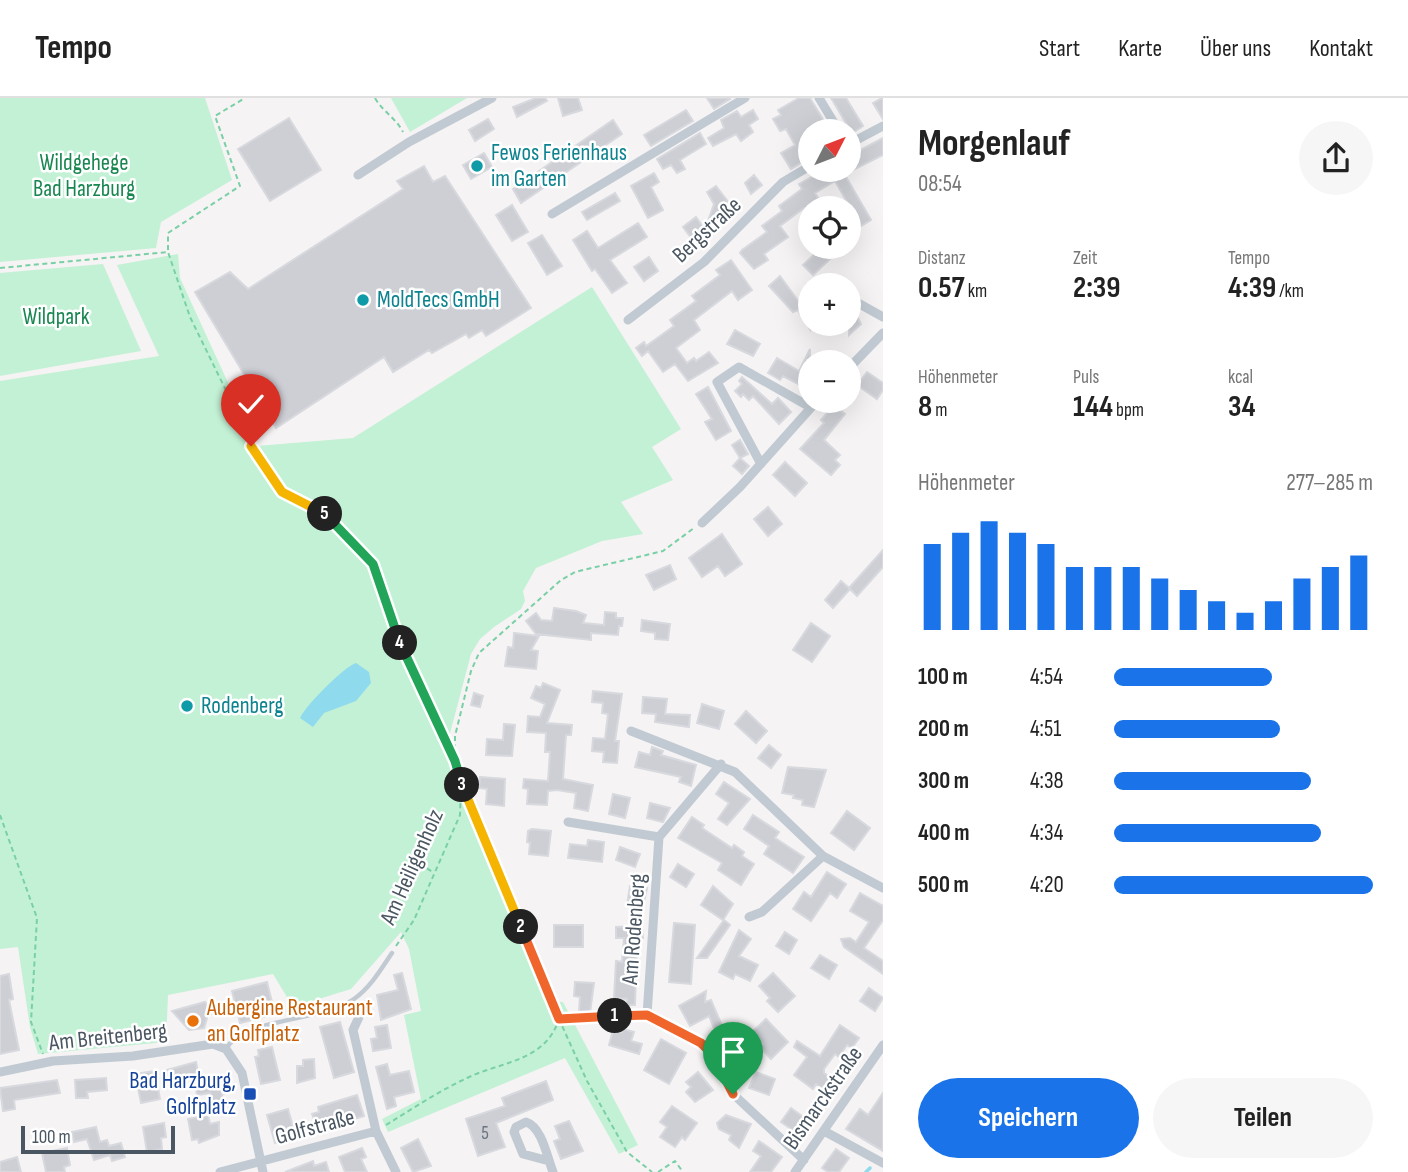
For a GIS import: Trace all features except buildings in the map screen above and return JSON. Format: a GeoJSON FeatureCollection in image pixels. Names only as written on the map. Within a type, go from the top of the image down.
{"type":"FeatureCollection","features":[{"type":"Feature","properties":{"kind":"street"},"geometry":{"type":"LineString","coordinates":[[358,175],[409,142],[492,98]]}},
{"type":"Feature","properties":{"kind":"street"},"geometry":{"type":"LineString","coordinates":[[552,214],[745,98]]}},
{"type":"Feature","properties":{"kind":"street"},"geometry":{"type":"LineString","coordinates":[[819,98],[832,119]]}},
{"type":"Feature","properties":{"kind":"street"},"geometry":{"type":"LineString","coordinates":[[861,138],[883,126]]}},
{"type":"Feature","properties":{"kind":"street","name":"Bergstraße"},"geometry":{"type":"LineString","coordinates":[[628,320],[704,262],[783,182],[798,173]]}},
{"type":"Feature","properties":{"kind":"street"},"geometry":{"type":"LineString","coordinates":[[861,305],[883,317]]}},
{"type":"Feature","properties":{"kind":"street"},"geometry":{"type":"LineString","coordinates":[[861,356],[883,333]]}},
{"type":"Feature","properties":{"kind":"street"},"geometry":{"type":"LineString","coordinates":[[761,464],[717,382],[739,368],[798,397]]}},
{"type":"Feature","properties":{"kind":"street"},"geometry":{"type":"LineString","coordinates":[[702,523],[761,464],[805,413]]}},
{"type":"Feature","properties":{"kind":"street"},"geometry":{"type":"LineString","coordinates":[[631,731],[721,764],[735,772],[823,856],[883,888]]}},
{"type":"Feature","properties":{"kind":"street"},"geometry":{"type":"LineString","coordinates":[[568,822],[659,837],[721,764]]}},
{"type":"Feature","properties":{"kind":"street","name":"Am Rodenberg"},"geometry":{"type":"LineString","coordinates":[[659,837],[647,1015],[707,1048],[733,1094],[804,1160]]}},
{"type":"Feature","properties":{"kind":"street"},"geometry":{"type":"LineString","coordinates":[[749,917],[762,912],[823,856]]}},
{"type":"Feature","properties":{"kind":"street"},"geometry":{"type":"LineString","coordinates":[[359,1017],[353,1030],[376,1131]]}},
{"type":"Feature","properties":{"kind":"street","name":"Am Breitenberg"},"geometry":{"type":"LineString","coordinates":[[0,1072],[52,1060],[133,1056],[213,1044],[226,1049]]}},
{"type":"Feature","properties":{"kind":"street","name":"Bismarckstraße"},"geometry":{"type":"LineString","coordinates":[[795,1172],[883,1045]]}},
{"type":"Feature","properties":{"kind":"street"},"geometry":{"type":"LineString","coordinates":[[226,1049],[242,1073],[262,1172]]}},
{"type":"Feature","properties":{"kind":"street"},"geometry":{"type":"LineString","coordinates":[[548,1161],[523,1154],[514,1132],[516,1127],[527,1122],[536,1128],[548,1161],[552,1172]]}},
{"type":"Feature","properties":{"kind":"street","name":"Golfstraße"},"geometry":{"type":"LineString","coordinates":[[219,1172],[376,1131],[396,1172]]}},
{"type":"Feature","properties":{"kind":"street"},"geometry":{"type":"LineString","coordinates":[[824,1131],[883,1163]]}},
{"type":"Feature","properties":{"kind":"lane","name":"Am Heiligenholz"},"geometry":{"type":"LineString","coordinates":[[226,1049],[230,1042],[245,1031],[323,1013],[353,1000],[370,985],[392,953]]}},
{"type":"Feature","properties":{"kind":"path"},"geometry":{"type":"LineString","coordinates":[[245,98],[215,116],[240,186],[169,233],[169,253],[190,317],[266,472],[282,492],[308,503],[334,520],[373,564],[380,577],[392,626],[455,761]]}},
{"type":"Feature","properties":{"kind":"path"},"geometry":{"type":"LineString","coordinates":[[375,98],[382,110],[396,119],[409,142]]}},
{"type":"Feature","properties":{"kind":"path"},"geometry":{"type":"LineString","coordinates":[[0,268],[169,253]]}},
{"type":"Feature","properties":{"kind":"path","name":"Am Heiligenholz"},"geometry":{"type":"LineString","coordinates":[[392,953],[414,920],[460,815],[461,782],[455,761],[455,736],[471,671],[479,653],[561,580],[575,572],[663,551],[702,523]]}},
{"type":"Feature","properties":{"kind":"path"},"geometry":{"type":"LineString","coordinates":[[461,782],[587,1081],[627,1152],[652,1172]]}},
{"type":"Feature","properties":{"kind":"path"},"geometry":{"type":"LineString","coordinates":[[0,815],[37,918],[31,1022],[44,1055]]}},
{"type":"Feature","properties":{"kind":"path"},"geometry":{"type":"LineString","coordinates":[[381,918],[419,863],[435,873]]}},
{"type":"Feature","properties":{"kind":"path"},"geometry":{"type":"LineString","coordinates":[[559,1019],[647,1015]]}},
{"type":"Feature","properties":{"kind":"path"},"geometry":{"type":"LineString","coordinates":[[376,1131],[468,1077],[518,1062],[543,1046],[559,1019]]}},
{"type":"Feature","properties":{"kind":"path"},"geometry":{"type":"LineString","coordinates":[[658,1172],[675,1161],[683,1172]]}},
{"type":"Feature","properties":{"kind":"green space","name":"Wildgehege Bad Harzburg"},"geometry":{"type":"Polygon","coordinates":[[[0,98],[205,98],[232,180],[161,222],[156,248],[0,262],[0,98]]]}},
{"type":"Feature","properties":{"kind":"green space"},"geometry":{"type":"Polygon","coordinates":[[[391,98],[467,98],[410,132],[391,98]]]}},
{"type":"Feature","properties":{"kind":"green space"},"geometry":{"type":"Polygon","coordinates":[[[178,254],[180,278],[257,446],[353,438],[592,287],[681,429],[652,447],[673,480],[621,502],[643,534],[602,541],[536,568],[523,591],[525,601],[521,609],[480,639],[471,654],[449,737],[535,947],[528,950],[550,1001],[563,1002],[638,1145],[619,1154],[565,1058],[388,1132],[382,1119],[421,1099],[404,1015],[421,1011],[409,949],[401,932],[351,989],[293,1007],[273,974],[168,995],[166,1042],[38,1054],[30,1027],[18,947],[0,949],[0,381],[159,356],[117,265],[178,254]]]}},
{"type":"Feature","properties":{"kind":"green space","name":"Wildpark"},"geometry":{"type":"Polygon","coordinates":[[[103,264],[141,351],[0,376],[0,273],[103,264]]]}},
{"type":"Feature","properties":{"kind":"water"},"geometry":{"type":"Polygon","coordinates":[[[356,663],[369,672],[371,683],[356,701],[324,713],[313,727],[300,718],[326,687],[356,663]]]}},
{"type":"Feature","properties":{"kind":"waterway"},"geometry":{"type":"LineString","coordinates":[[866,1172],[870,1168]]}},
{"type":"Feature","properties":{"kind":"place","name":"Fewos Ferienhaus im Garten"},"geometry":{"type":"Point","coordinates":[477,166]}},
{"type":"Feature","properties":{"kind":"place","name":"MoldTecs GmbH"},"geometry":{"type":"Point","coordinates":[363,300]}},
{"type":"Feature","properties":{"kind":"place","name":"Rodenberg"},"geometry":{"type":"Point","coordinates":[187,706]}},
{"type":"Feature","properties":{"kind":"place","name":"Aubergine Restaurant an Golfplatz"},"geometry":{"type":"Point","coordinates":[193,1021]}},
{"type":"Feature","properties":{"kind":"place","name":"Bad Harzburg, Golfplatz"},"geometry":{"type":"Point","coordinates":[250,1094]}},
{"type":"Feature","properties":{"kind":"route"},"geometry":{"type":"LineString","coordinates":[[251,446],[282,492],[308,503],[334,520],[355,541],[380,577],[392,626],[455,761],[461,782],[559,1019],[647,1015],[707,1048],[733,1094]]}}]}
